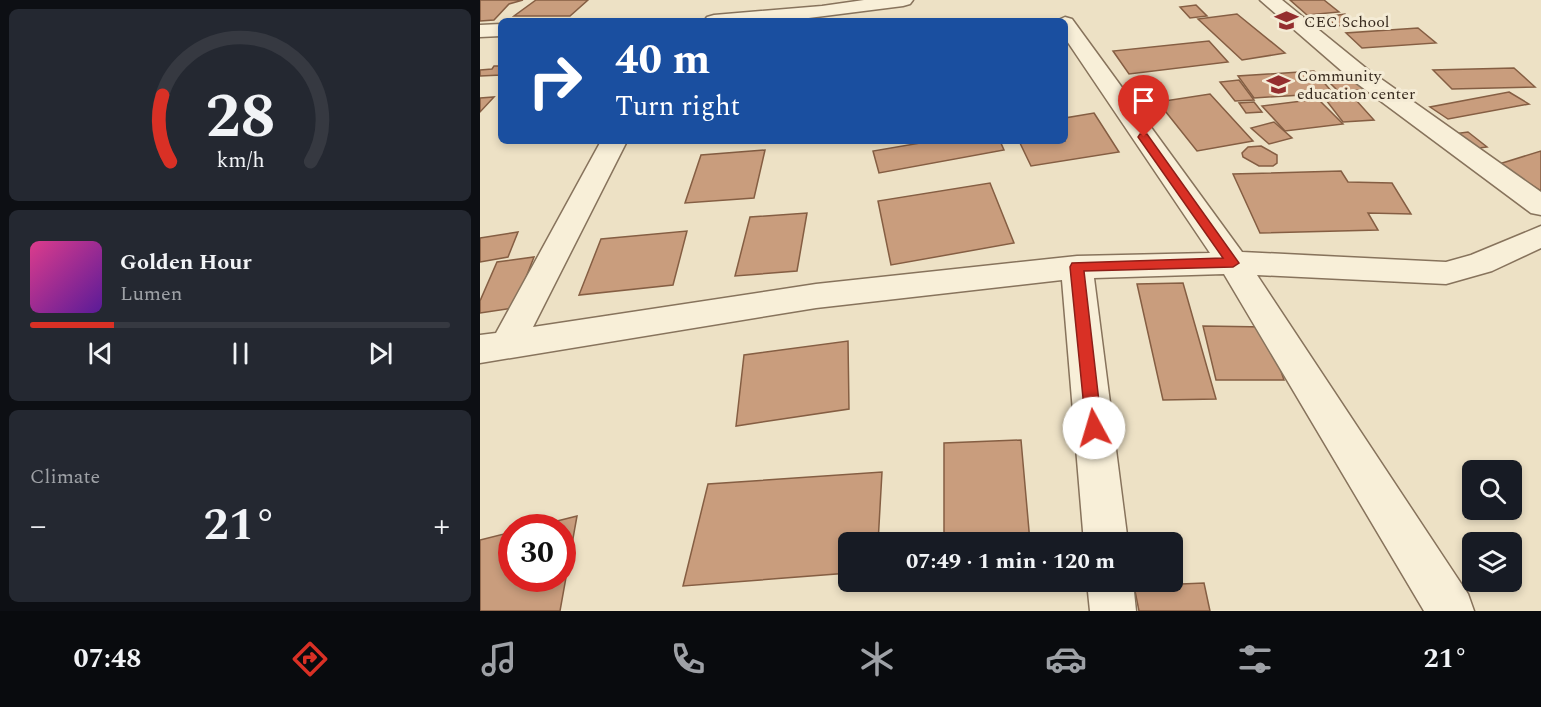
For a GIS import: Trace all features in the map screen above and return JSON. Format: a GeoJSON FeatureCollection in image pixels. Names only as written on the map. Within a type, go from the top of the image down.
{"type":"FeatureCollection","features":[{"type":"Feature","properties":{"kind":"street"},"geometry":{"type":"LineString","coordinates":[[750,18],[822,12],[903,0]]}},
{"type":"Feature","properties":{"kind":"street"},"geometry":{"type":"LineString","coordinates":[[1270,0],[1359,74],[1541,206]]}},
{"type":"Feature","properties":{"kind":"street"},"geometry":{"type":"LineString","coordinates":[[1068,27],[1233,263],[1451,611]]}},
{"type":"Feature","properties":{"kind":"street"},"geometry":{"type":"LineString","coordinates":[[480,31],[498,30]]}},
{"type":"Feature","properties":{"kind":"street"},"geometry":{"type":"LineString","coordinates":[[494,346],[612,144]]}},
{"type":"Feature","properties":{"kind":"street"},"geometry":{"type":"LineString","coordinates":[[494,346],[816,296],[1077,267],[1233,263],[1446,273],[1481,263],[1541,236]]}},
{"type":"Feature","properties":{"kind":"street"},"geometry":{"type":"LineString","coordinates":[[1077,267],[1105,532]]}},
{"type":"Feature","properties":{"kind":"street"},"geometry":{"type":"LineString","coordinates":[[1111,592],[1113,611]]}},
{"type":"Feature","properties":{"kind":"building"},"geometry":{"type":"Polygon","coordinates":[[[480,0],[523,0],[509,4],[494,20],[480,21],[480,0]]]}},
{"type":"Feature","properties":{"kind":"building"},"geometry":{"type":"Polygon","coordinates":[[[536,0],[588,0],[570,16],[514,16],[536,0]]]}},
{"type":"Feature","properties":{"kind":"building"},"geometry":{"type":"Polygon","coordinates":[[[1290,0],[1324,0],[1339,12],[1307,15],[1290,0]]]}},
{"type":"Feature","properties":{"kind":"building"},"geometry":{"type":"Polygon","coordinates":[[[1196,5],[1207,16],[1190,18],[1180,7],[1196,5]]]}},
{"type":"Feature","properties":{"kind":"building"},"geometry":{"type":"Polygon","coordinates":[[[1237,14],[1285,53],[1242,60],[1198,19],[1237,14]]]}},
{"type":"Feature","properties":{"kind":"building"},"geometry":{"type":"Polygon","coordinates":[[[1345,14],[1357,23],[1337,26],[1325,17],[1345,14]]]}},
{"type":"Feature","properties":{"kind":"building"},"geometry":{"type":"Polygon","coordinates":[[[1418,28],[1436,43],[1362,48],[1346,33],[1418,28]]]}},
{"type":"Feature","properties":{"kind":"building"},"geometry":{"type":"Polygon","coordinates":[[[1209,41],[1228,62],[1129,74],[1113,51],[1209,41]]]}},
{"type":"Feature","properties":{"kind":"building"},"geometry":{"type":"Polygon","coordinates":[[[498,66],[498,75],[480,76],[480,70],[498,66]]]}},
{"type":"Feature","properties":{"kind":"building"},"geometry":{"type":"Polygon","coordinates":[[[1514,68],[1535,87],[1452,89],[1433,70],[1514,68]]]}},
{"type":"Feature","properties":{"kind":"building"},"geometry":{"type":"Polygon","coordinates":[[[1314,71],[1333,93],[1254,98],[1238,76],[1314,71]]]}},
{"type":"Feature","properties":{"kind":"building"},"geometry":{"type":"Polygon","coordinates":[[[1356,78],[1367,89],[1339,92],[1328,81],[1356,78]]]}},
{"type":"Feature","properties":{"kind":"building"},"geometry":{"type":"Polygon","coordinates":[[[1239,80],[1254,100],[1235,101],[1220,82],[1239,80]]]}},
{"type":"Feature","properties":{"kind":"building"},"geometry":{"type":"Polygon","coordinates":[[[1509,92],[1529,104],[1448,119],[1430,107],[1509,92]]]}},
{"type":"Feature","properties":{"kind":"building"},"geometry":{"type":"Polygon","coordinates":[[[1210,94],[1253,141],[1197,151],[1158,102],[1210,94]]]}},
{"type":"Feature","properties":{"kind":"building"},"geometry":{"type":"Polygon","coordinates":[[[494,97],[480,112],[480,98],[494,97]]]}},
{"type":"Feature","properties":{"kind":"building"},"geometry":{"type":"Polygon","coordinates":[[[1318,99],[1343,124],[1285,131],[1262,106],[1318,99]]]}},
{"type":"Feature","properties":{"kind":"building"},"geometry":{"type":"Polygon","coordinates":[[[1355,99],[1374,120],[1343,122],[1326,100],[1355,99]]]}},
{"type":"Feature","properties":{"kind":"building"},"geometry":{"type":"Polygon","coordinates":[[[1254,102],[1262,112],[1246,113],[1239,103],[1254,102]]]}},
{"type":"Feature","properties":{"kind":"building"},"geometry":{"type":"Polygon","coordinates":[[[1094,113],[1119,152],[1031,166],[1020,144],[1068,144],[1068,117],[1094,113]]]}},
{"type":"Feature","properties":{"kind":"building"},"geometry":{"type":"Polygon","coordinates":[[[1274,122],[1292,138],[1269,144],[1251,128],[1274,122]]]}},
{"type":"Feature","properties":{"kind":"building"},"geometry":{"type":"Polygon","coordinates":[[[1468,132],[1487,147],[1471,149],[1453,134],[1468,132]]]}},
{"type":"Feature","properties":{"kind":"building"},"geometry":{"type":"Polygon","coordinates":[[[914,144],[1001,144],[1004,150],[879,173],[873,151],[914,144]]]}},
{"type":"Feature","properties":{"kind":"building"},"geometry":{"type":"Polygon","coordinates":[[[1261,146],[1277,155],[1277,163],[1273,166],[1259,166],[1243,157],[1242,153],[1248,147],[1261,146]]]}},
{"type":"Feature","properties":{"kind":"building"},"geometry":{"type":"Polygon","coordinates":[[[765,150],[754,198],[685,203],[701,155],[765,150]]]}},
{"type":"Feature","properties":{"kind":"building"},"geometry":{"type":"Polygon","coordinates":[[[1541,151],[1541,191],[1499,164],[1541,151]]]}},
{"type":"Feature","properties":{"kind":"building"},"geometry":{"type":"Polygon","coordinates":[[[1341,171],[1348,182],[1392,183],[1411,214],[1368,213],[1378,230],[1260,233],[1233,174],[1341,171]]]}},
{"type":"Feature","properties":{"kind":"building"},"geometry":{"type":"Polygon","coordinates":[[[990,183],[1014,243],[891,265],[878,201],[990,183]]]}},
{"type":"Feature","properties":{"kind":"building"},"geometry":{"type":"Polygon","coordinates":[[[807,213],[797,271],[735,276],[750,217],[807,213]]]}},
{"type":"Feature","properties":{"kind":"building"},"geometry":{"type":"Polygon","coordinates":[[[687,231],[673,285],[579,295],[601,239],[687,231]]]}},
{"type":"Feature","properties":{"kind":"building"},"geometry":{"type":"Polygon","coordinates":[[[518,232],[508,257],[480,262],[480,238],[518,232]]]}},
{"type":"Feature","properties":{"kind":"building"},"geometry":{"type":"Polygon","coordinates":[[[534,257],[514,308],[480,313],[480,301],[497,262],[534,257]]]}},
{"type":"Feature","properties":{"kind":"building"},"geometry":{"type":"Polygon","coordinates":[[[1183,283],[1216,399],[1163,400],[1137,284],[1183,283]]]}},
{"type":"Feature","properties":{"kind":"building"},"geometry":{"type":"Polygon","coordinates":[[[1203,326],[1266,327],[1284,380],[1216,380],[1203,326]]]}},
{"type":"Feature","properties":{"kind":"building"},"geometry":{"type":"Polygon","coordinates":[[[848,341],[849,409],[736,426],[744,355],[848,341]]]}},
{"type":"Feature","properties":{"kind":"building"},"geometry":{"type":"Polygon","coordinates":[[[1021,440],[1029,532],[944,532],[944,443],[1021,440]]]}},
{"type":"Feature","properties":{"kind":"building"},"geometry":{"type":"Polygon","coordinates":[[[882,472],[879,532],[838,532],[838,574],[683,586],[708,484],[882,472]]]}},
{"type":"Feature","properties":{"kind":"building"},"geometry":{"type":"Polygon","coordinates":[[[498,536],[498,592],[563,592],[560,611],[480,611],[480,540],[498,536]]]}},
{"type":"Feature","properties":{"kind":"building"},"geometry":{"type":"Polygon","coordinates":[[[1204,583],[1210,611],[1139,611],[1135,592],[1183,592],[1183,584],[1204,583]]]}},
{"type":"Feature","properties":{"kind":"place","name":"CEC School"},"geometry":{"type":"Point","coordinates":[1286,21]}},
{"type":"Feature","properties":{"kind":"place","name":"Community education center"},"geometry":{"type":"Point","coordinates":[1279,84]}},
{"type":"Feature","properties":{"kind":"route"},"geometry":{"type":"LineString","coordinates":[[1094,428],[1077,267],[1233,263],[1144,137]]}}]}
